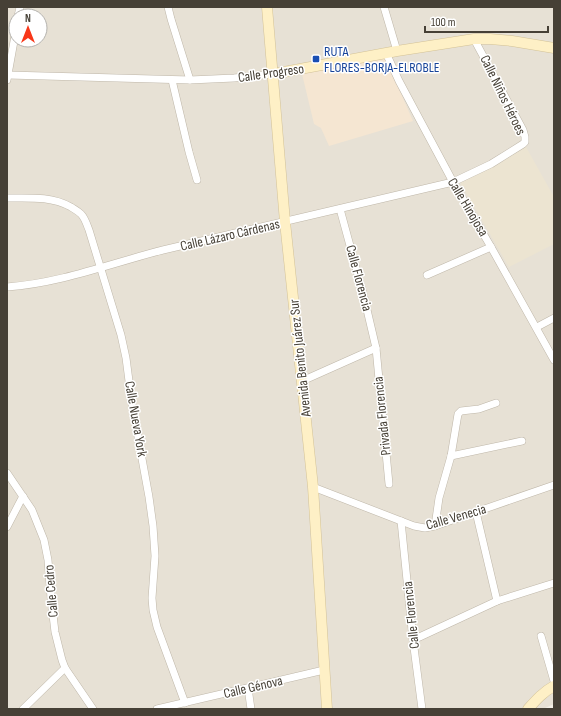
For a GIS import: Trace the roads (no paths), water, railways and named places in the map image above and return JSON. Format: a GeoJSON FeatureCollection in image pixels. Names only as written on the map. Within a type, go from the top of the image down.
{"type":"FeatureCollection","features":[{"type":"Feature","properties":{"kind":"street"},"geometry":{"type":"LineString","coordinates":[[168,7],[190,80]]}},
{"type":"Feature","properties":{"kind":"street","name":"Avenida Benito Juárez Sur"},"geometry":{"type":"LineString","coordinates":[[267,7],[274,74],[285,222],[314,487],[327,709]]}},
{"type":"Feature","properties":{"kind":"street"},"geometry":{"type":"LineString","coordinates":[[384,7],[397,51]]}},
{"type":"Feature","properties":{"kind":"street","name":"Calle Progreso"},"geometry":{"type":"LineString","coordinates":[[8,77],[172,80],[234,78],[274,74],[397,51],[474,39],[512,41],[554,48]]}},
{"type":"Feature","properties":{"kind":"street","name":"Calle Niños Héroes"},"geometry":{"type":"LineString","coordinates":[[453,182],[491,164],[525,142],[525,137],[522,130],[474,39]]}},
{"type":"Feature","properties":{"kind":"street"},"geometry":{"type":"LineString","coordinates":[[8,77],[13,48]]}},
{"type":"Feature","properties":{"kind":"street","name":"Calle Hinojosa"},"geometry":{"type":"LineString","coordinates":[[386,53],[399,81],[453,182],[537,327],[554,360]]}},
{"type":"Feature","properties":{"kind":"street"},"geometry":{"type":"LineString","coordinates":[[172,80],[197,180]]}},
{"type":"Feature","properties":{"kind":"street","name":"Calle Lázaro Cárdenas"},"geometry":{"type":"LineString","coordinates":[[7,287],[44,282],[168,249],[453,182]]}},
{"type":"Feature","properties":{"kind":"street","name":"Calle Nueva York"},"geometry":{"type":"LineString","coordinates":[[7,198],[48,198],[61,202],[74,208],[80,213],[89,230],[121,335],[126,358],[132,404],[153,526],[155,556],[152,598],[153,610],[157,627],[185,703]]}},
{"type":"Feature","properties":{"kind":"street","name":"Calle Florencia"},"geometry":{"type":"LineString","coordinates":[[340,209],[366,304],[376,348]]}},
{"type":"Feature","properties":{"kind":"street"},"geometry":{"type":"LineString","coordinates":[[427,275],[491,247]]}},
{"type":"Feature","properties":{"kind":"street"},"geometry":{"type":"LineString","coordinates":[[537,327],[554,318]]}},
{"type":"Feature","properties":{"kind":"street"},"geometry":{"type":"LineString","coordinates":[[302,382],[376,348]]}},
{"type":"Feature","properties":{"kind":"street","name":"Privada Florencia"},"geometry":{"type":"LineString","coordinates":[[376,348],[389,484]]}},
{"type":"Feature","properties":{"kind":"street"},"geometry":{"type":"LineString","coordinates":[[435,526],[441,489],[451,456],[458,414],[461,411],[478,409],[496,403]]}},
{"type":"Feature","properties":{"kind":"street"},"geometry":{"type":"LineString","coordinates":[[451,456],[522,441]]}},
{"type":"Feature","properties":{"kind":"street","name":"Calle Cedro"},"geometry":{"type":"LineString","coordinates":[[7,473],[32,510],[44,540],[55,632],[62,660],[65,668],[93,709]]}},
{"type":"Feature","properties":{"kind":"street","name":"Calle Venecia"},"geometry":{"type":"LineString","coordinates":[[314,487],[401,521],[420,528],[425,528],[435,526],[554,485]]}},
{"type":"Feature","properties":{"kind":"street"},"geometry":{"type":"LineString","coordinates":[[7,527],[23,496]]}},
{"type":"Feature","properties":{"kind":"street"},"geometry":{"type":"LineString","coordinates":[[476,512],[497,601]]}},
{"type":"Feature","properties":{"kind":"street","name":"Calle Florencia"},"geometry":{"type":"LineString","coordinates":[[401,521],[413,640],[422,709]]}},
{"type":"Feature","properties":{"kind":"street"},"geometry":{"type":"LineString","coordinates":[[413,640],[497,601],[554,583]]}},
{"type":"Feature","properties":{"kind":"street"},"geometry":{"type":"LineString","coordinates":[[541,636],[554,681]]}},
{"type":"Feature","properties":{"kind":"street"},"geometry":{"type":"LineString","coordinates":[[23,709],[65,668]]}},
{"type":"Feature","properties":{"kind":"street","name":"Calle Génova"},"geometry":{"type":"LineString","coordinates":[[157,709],[324,670]]}},
{"type":"Feature","properties":{"kind":"street"},"geometry":{"type":"LineString","coordinates":[[528,709],[536,699],[554,686]]}},
{"type":"Feature","properties":{"kind":"street"},"geometry":{"type":"LineString","coordinates":[[248,688],[252,709]]}},
{"type":"Feature","properties":{"kind":"place","name":"RUTA FLORES-BORJA-ELROBLE"},"geometry":{"type":"Point","coordinates":[316,59]}}]}
